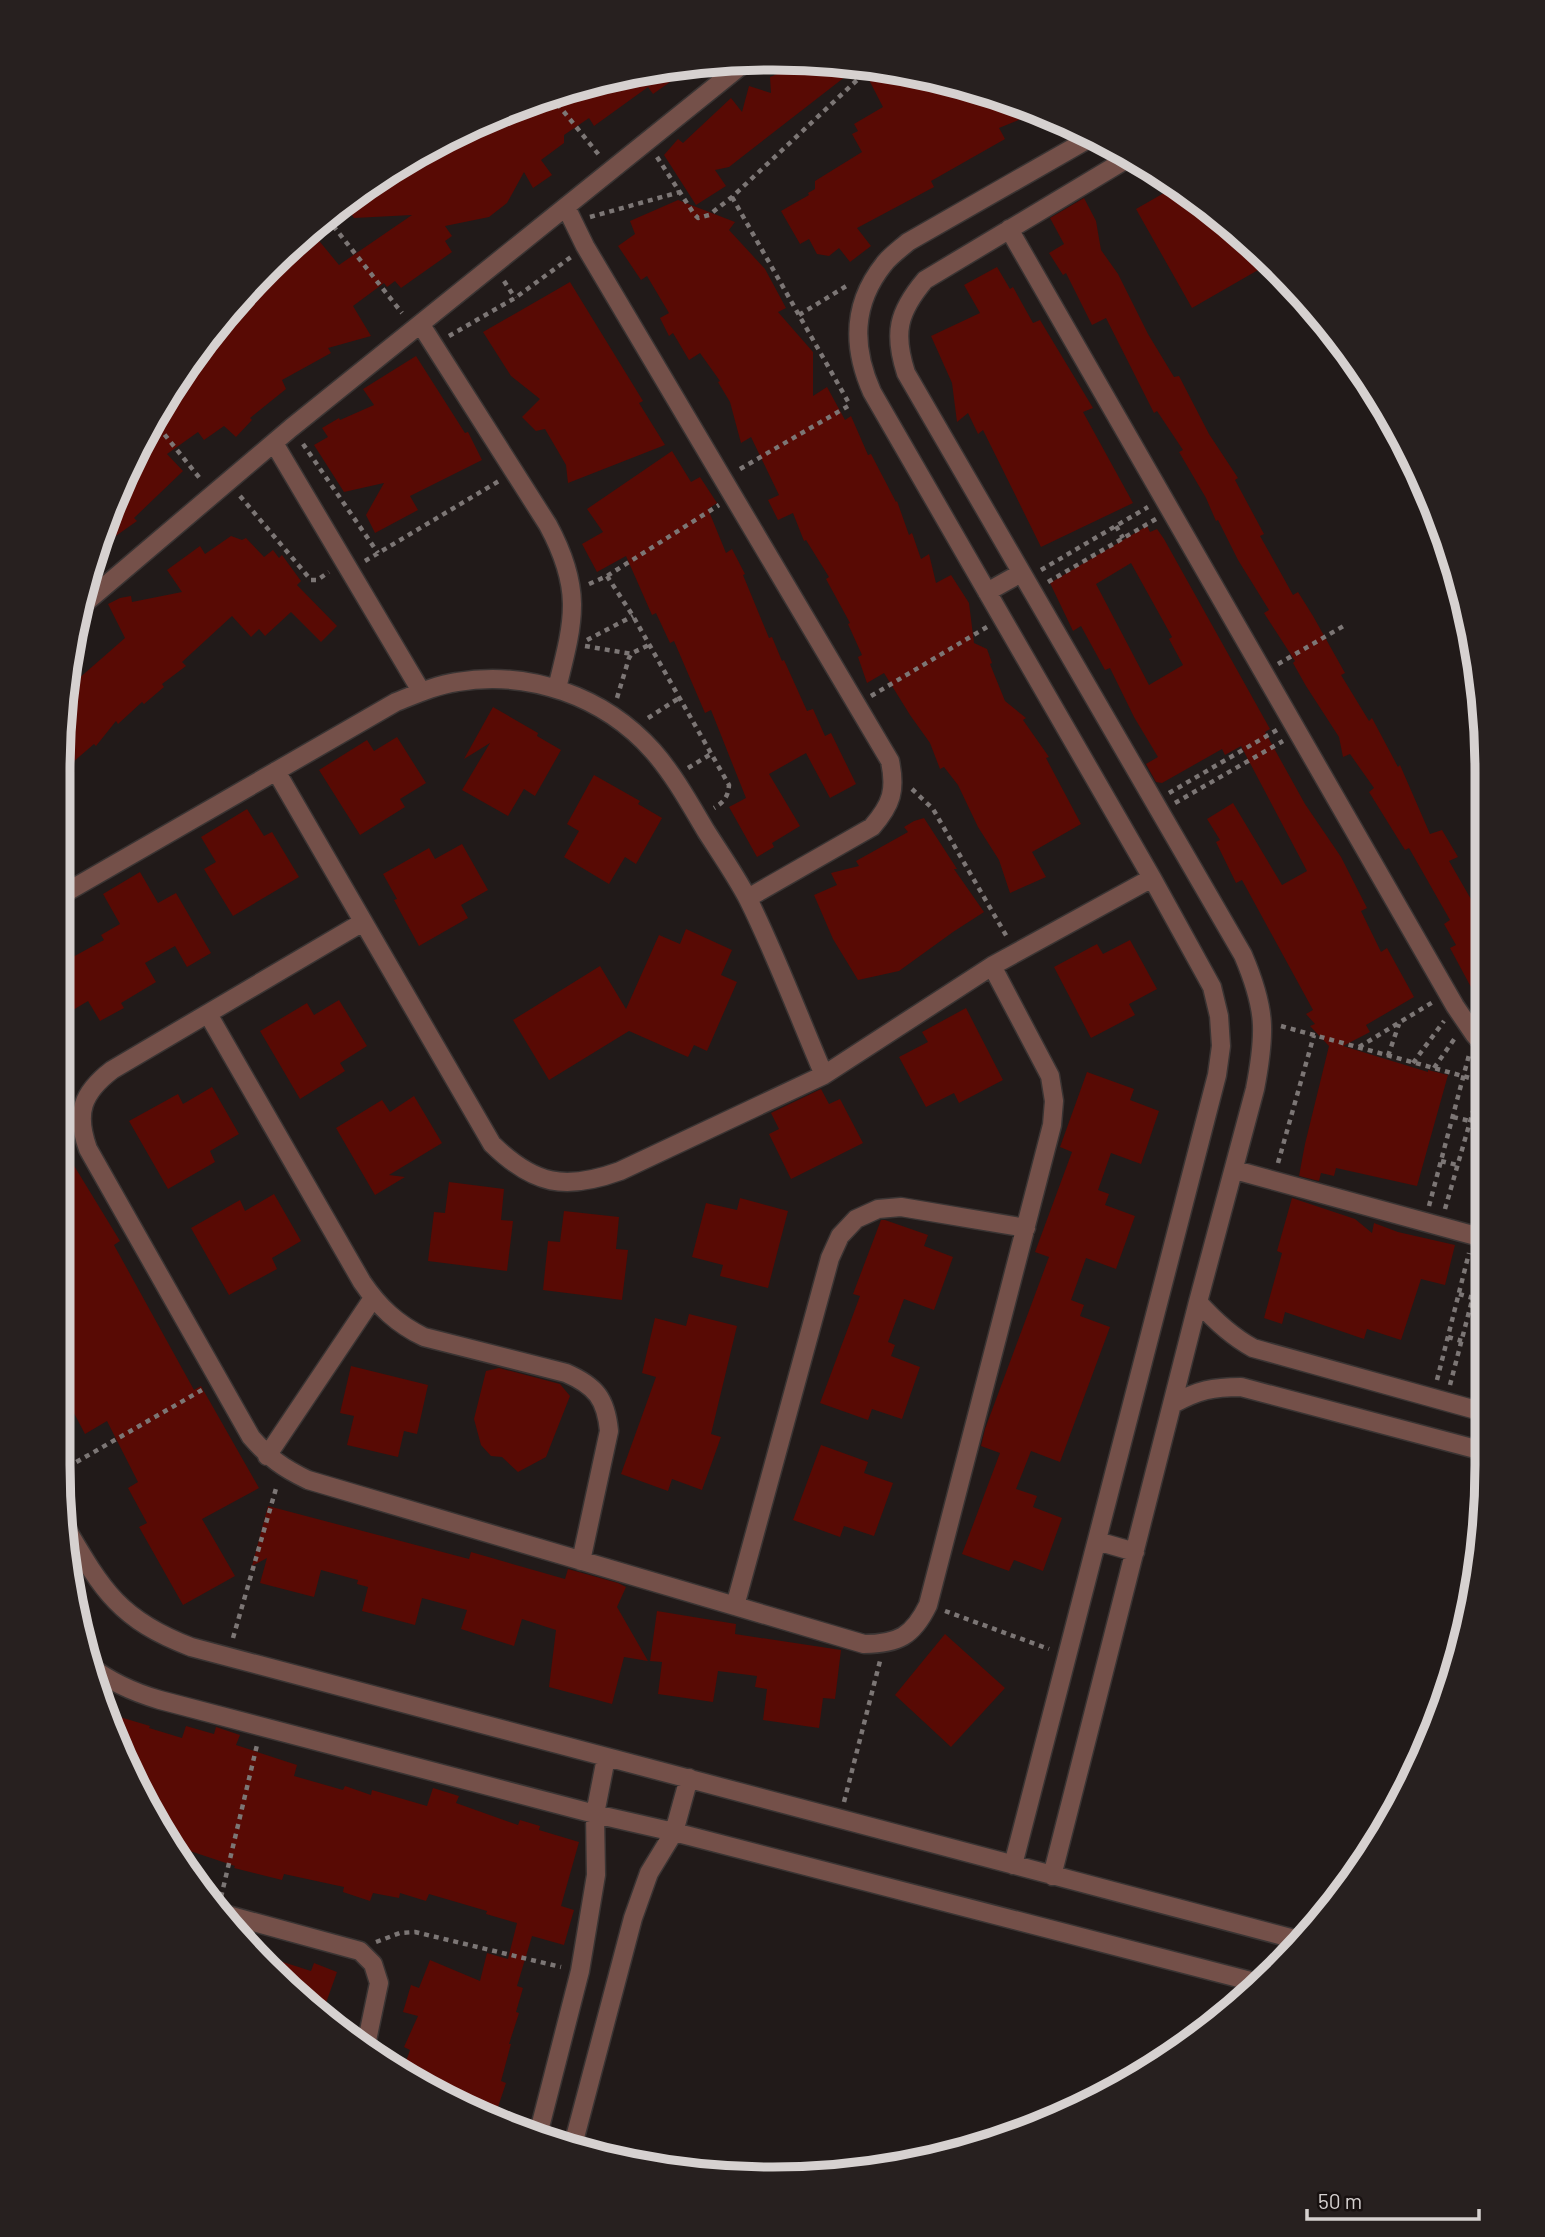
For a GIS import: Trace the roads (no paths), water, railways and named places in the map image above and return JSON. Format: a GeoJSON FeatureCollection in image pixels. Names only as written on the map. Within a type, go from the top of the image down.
{"type":"FeatureCollection","features":[{"type":"Feature","properties":{"kind":"street"},"geometry":{"type":"LineString","coordinates":[[93,597],[291,428],[418,327],[570,214],[611,170],[733,72]]}},
{"type":"Feature","properties":{"kind":"street"},"geometry":{"type":"LineString","coordinates":[[1013,1865],[1217,1075],[1221,1046],[1219,1016],[1212,987],[1152,878],[872,392],[863,373],[858,349],[859,318],[868,288],[885,262],[908,242],[1082,142]]}},
{"type":"Feature","properties":{"kind":"street"},"geometry":{"type":"LineString","coordinates":[[1052,1875],[1198,1303],[1235,1170],[1261,1058],[1263,1021],[1257,988],[1243,955],[906,373],[898,349],[899,323],[909,300],[925,280],[1121,162]]}},
{"type":"Feature","properties":{"kind":"street"},"geometry":{"type":"LineString","coordinates":[[570,214],[586,246],[890,761],[894,779],[892,797],[884,814],[872,827],[747,898]]}},
{"type":"Feature","properties":{"kind":"street"},"geometry":{"type":"LineString","coordinates":[[1009,229],[1452,1000],[1475,1034]]}},
{"type":"Feature","properties":{"kind":"street"},"geometry":{"type":"LineString","coordinates":[[418,327],[435,345],[562,550],[572,592],[571,632],[558,688]]}},
{"type":"Feature","properties":{"kind":"street"},"geometry":{"type":"LineString","coordinates":[[274,443],[421,691]]}},
{"type":"Feature","properties":{"kind":"street"},"geometry":{"type":"LineString","coordinates":[[987,592],[1026,581]]}},
{"type":"Feature","properties":{"kind":"street"},"geometry":{"type":"LineString","coordinates":[[70,890],[396,702],[421,691],[455,682],[489,678],[558,688],[586,700],[631,730],[653,752],[698,817],[747,898],[824,1075]]}},
{"type":"Feature","properties":{"kind":"street"},"geometry":{"type":"LineString","coordinates":[[276,771],[492,1144],[512,1164],[537,1177],[565,1183],[594,1181],[620,1171],[824,1075],[992,966],[1152,878]]}},
{"type":"Feature","properties":{"kind":"street"},"geometry":{"type":"LineString","coordinates":[[363,922],[112,1070],[96,1082],[86,1098],[81,1115],[82,1132],[88,1149],[251,1437],[282,1468],[308,1480],[864,1644],[884,1644],[904,1637],[919,1623],[928,1605],[1052,1125],[1055,1101],[1050,1076],[992,966]]}},
{"type":"Feature","properties":{"kind":"street"},"geometry":{"type":"LineString","coordinates":[[208,1014],[373,1298],[396,1321],[424,1337],[566,1373],[584,1380],[598,1394],[607,1412],[609,1431],[581,1561]]}},
{"type":"Feature","properties":{"kind":"street"},"geometry":{"type":"LineString","coordinates":[[1235,1170],[1475,1235]]}},
{"type":"Feature","properties":{"kind":"street"},"geometry":{"type":"LineString","coordinates":[[735,1606],[830,1258],[840,1236],[856,1219],[878,1209],[901,1207],[1026,1228]]}},
{"type":"Feature","properties":{"kind":"street"},"geometry":{"type":"LineString","coordinates":[[267,1455],[373,1298]]}},
{"type":"Feature","properties":{"kind":"street"},"geometry":{"type":"LineString","coordinates":[[1198,1303],[1232,1337],[1252,1348],[1475,1410]]}},
{"type":"Feature","properties":{"kind":"street"},"geometry":{"type":"LineString","coordinates":[[1173,1404],[1205,1390],[1241,1387],[1475,1449]]}},
{"type":"Feature","properties":{"kind":"street"},"geometry":{"type":"LineString","coordinates":[[1097,1541],[1135,1552]]}},
{"type":"Feature","properties":{"kind":"street"},"geometry":{"type":"LineString","coordinates":[[75,1543],[92,1573],[112,1598],[135,1619],[172,1640],[606,1758],[1291,1938]]}},
{"type":"Feature","properties":{"kind":"street"},"geometry":{"type":"LineString","coordinates":[[103,1676],[130,1691],[261,1728],[1249,1981]]}},
{"type":"Feature","properties":{"kind":"street"},"geometry":{"type":"LineString","coordinates":[[540,2127],[580,1971],[596,1875],[595,1814],[606,1758]]}},
{"type":"Feature","properties":{"kind":"street"},"geometry":{"type":"LineString","coordinates":[[575,2138],[633,1918],[649,1873],[674,1832],[688,1778]]}},
{"type":"Feature","properties":{"kind":"street"},"geometry":{"type":"LineString","coordinates":[[235,1917],[360,1951],[373,1965],[379,1983],[367,2038]]}}]}
